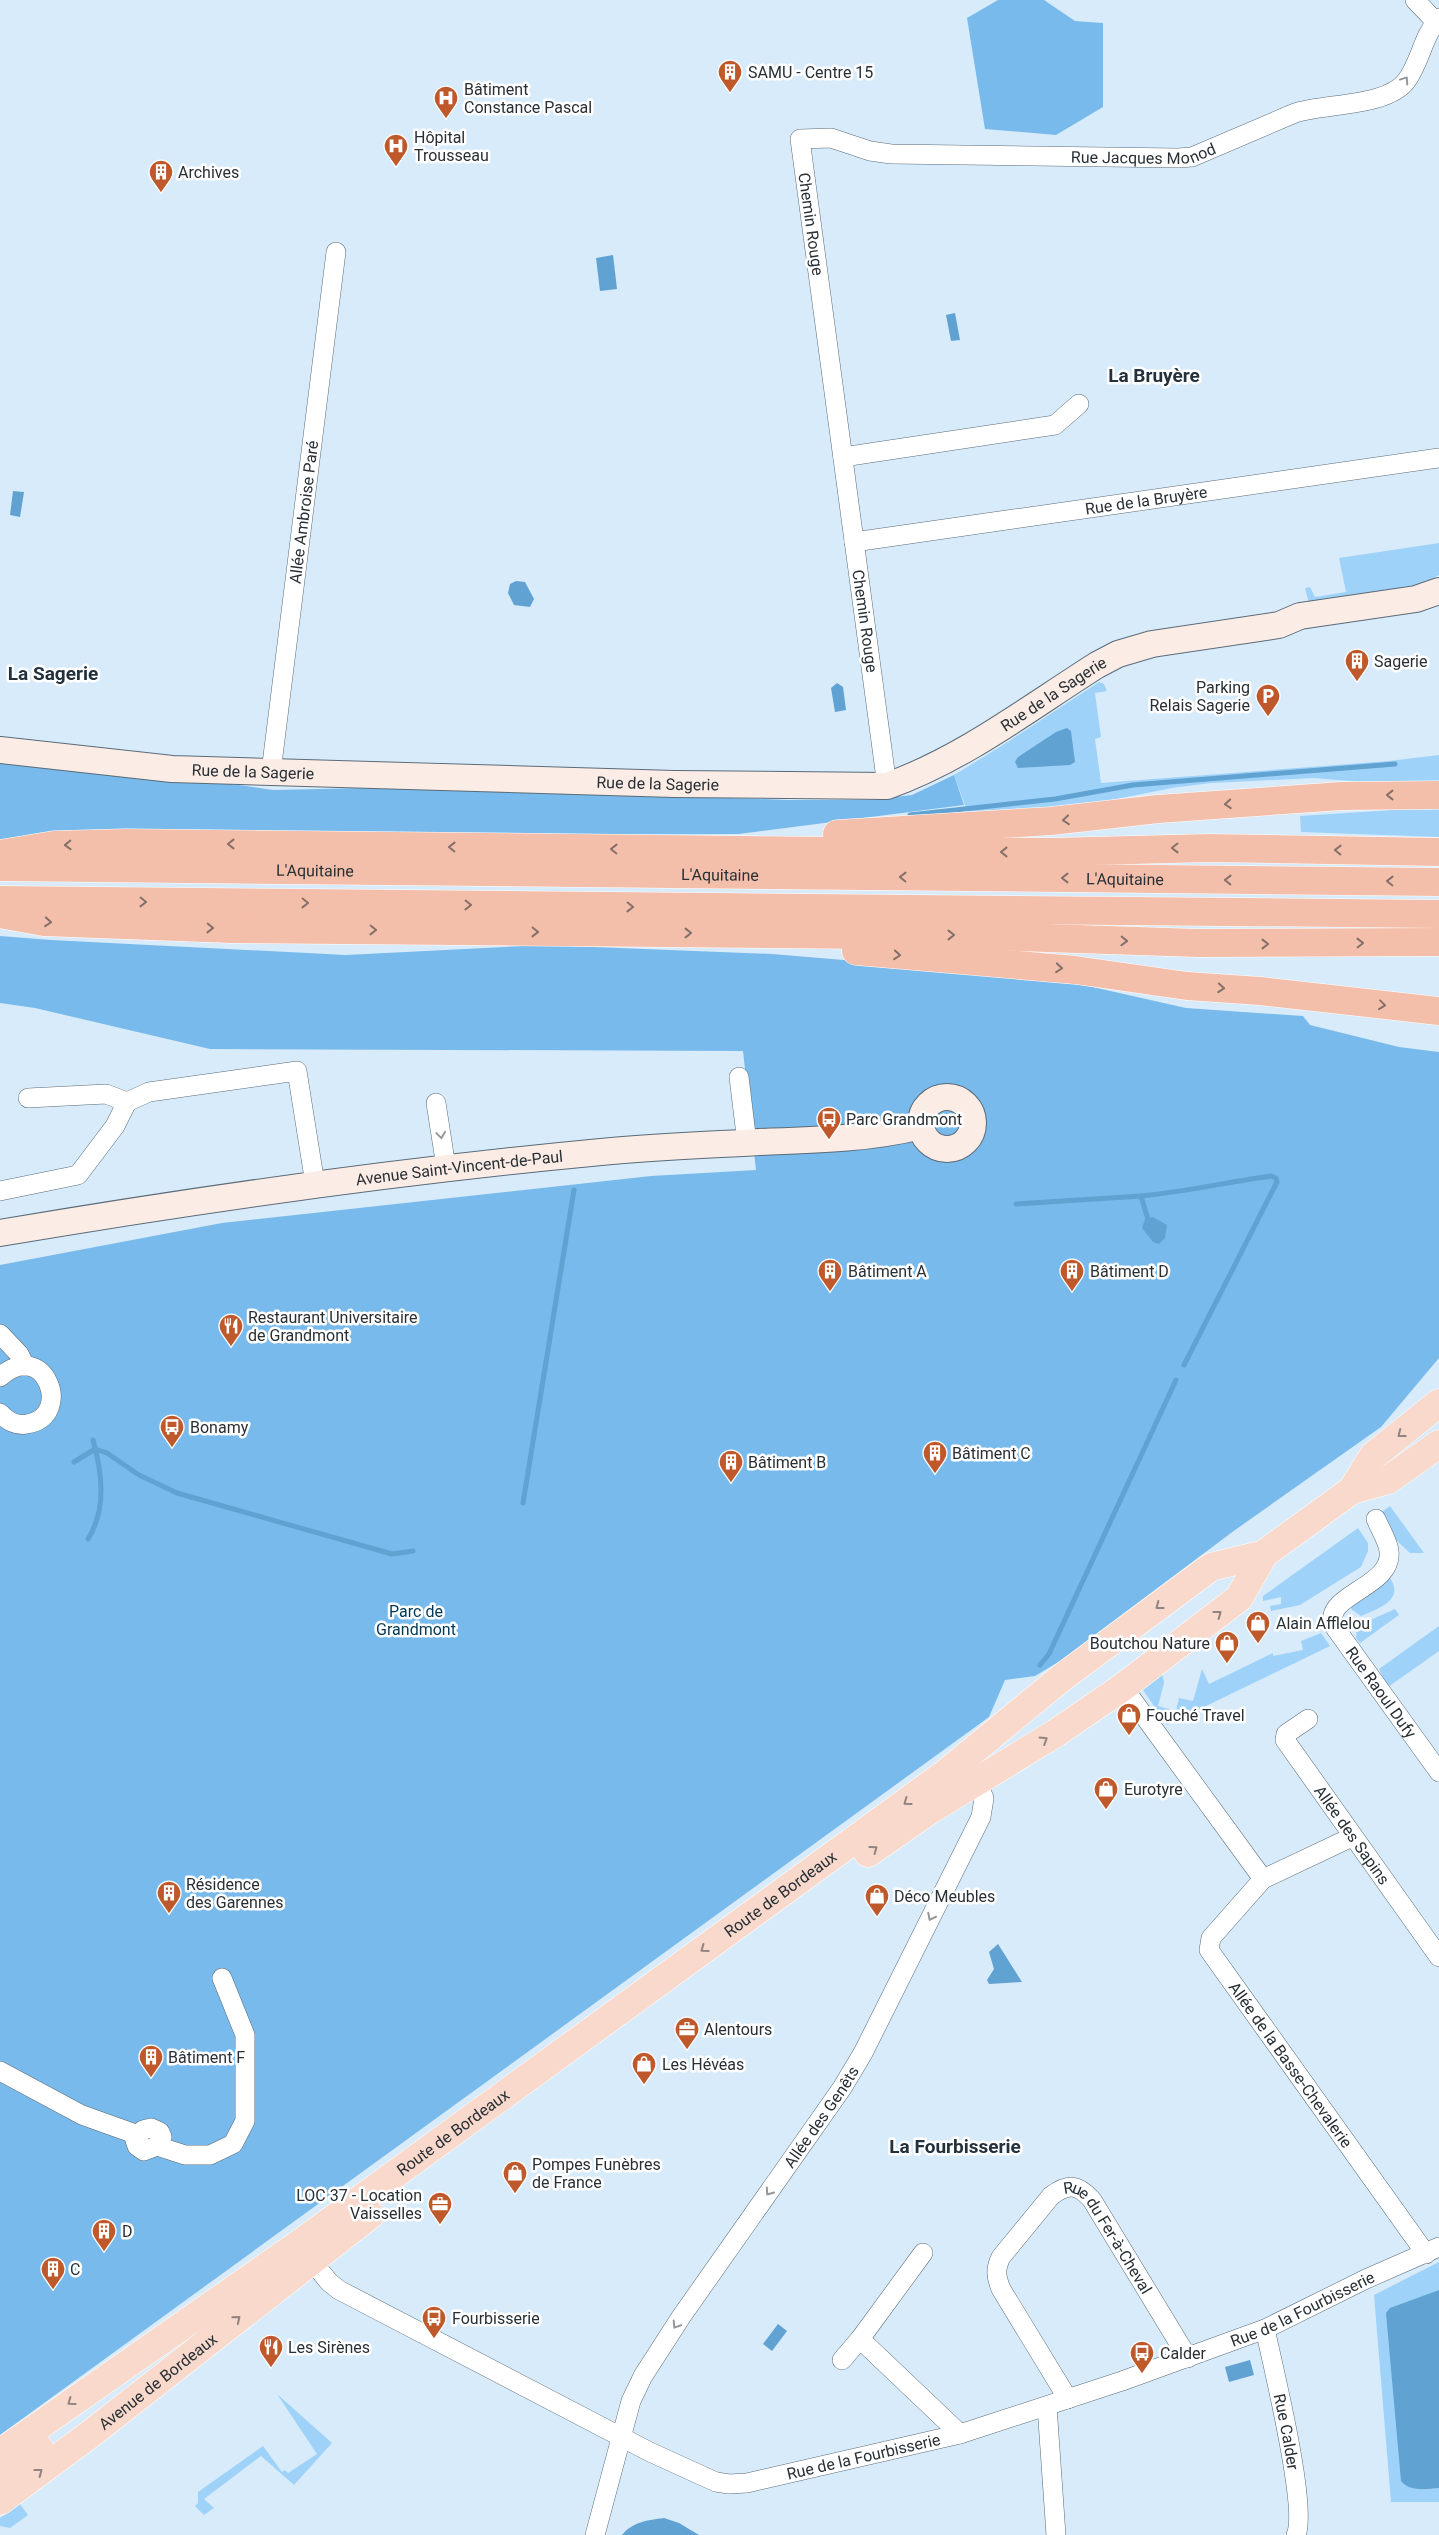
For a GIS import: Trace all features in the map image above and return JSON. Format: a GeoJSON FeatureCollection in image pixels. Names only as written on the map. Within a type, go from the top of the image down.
{"type":"FeatureCollection","features":[{"type":"Feature","properties":{"kind":"highway"},"geometry":{"type":"LineString","coordinates":[[663,850],[773,837],[1051,821],[1158,809],[1342,796],[1439,795]]}},
{"type":"Feature","properties":{"kind":"highway"},"geometry":{"type":"LineString","coordinates":[[0,854],[54,845],[126,844],[663,850],[1053,852],[1210,848],[1439,852]]}},
{"type":"Feature","properties":{"kind":"highway","name":"L'Aquitaine"},"geometry":{"type":"LineString","coordinates":[[0,867],[1439,882]]}},
{"type":"Feature","properties":{"kind":"highway","name":"L'Aquitaine"},"geometry":{"type":"LineString","coordinates":[[0,900],[1439,914]]}},
{"type":"Feature","properties":{"kind":"highway"},"geometry":{"type":"LineString","coordinates":[[0,914],[44,922],[156,927],[988,936],[1208,943],[1439,942]]}},
{"type":"Feature","properties":{"kind":"highway"},"geometry":{"type":"LineString","coordinates":[[728,934],[817,948],[1075,970],[1187,986],[1260,991],[1435,1013]]}},
{"type":"Feature","properties":{"kind":"main road"},"geometry":{"type":"LineString","coordinates":[[1352,1490],[1373,1456],[1439,1403]]}},
{"type":"Feature","properties":{"kind":"main road"},"geometry":{"type":"LineString","coordinates":[[1352,1490],[1388,1480],[1439,1444]]}},
{"type":"Feature","properties":{"kind":"main road","name":"Route de Bordeaux"},"geometry":{"type":"LineString","coordinates":[[305,2252],[961,1762],[1060,1679],[1211,1567],[1264,1554],[1352,1490]]}},
{"type":"Feature","properties":{"kind":"main road","name":"Route de Bordeaux"},"geometry":{"type":"LineString","coordinates":[[305,2252],[648,2011],[898,1832],[1069,1724],[1123,1687],[1239,1598],[1264,1554]]}},
{"type":"Feature","properties":{"kind":"main road","name":"Avenue de Bordeaux"},"geometry":{"type":"LineString","coordinates":[[0,2453],[115,2370],[183,2326],[305,2252]]}},
{"type":"Feature","properties":{"kind":"main road","name":"Avenue de Bordeaux"},"geometry":{"type":"LineString","coordinates":[[0,2501],[132,2402],[305,2252]]}},
{"type":"Feature","properties":{"kind":"main road"},"geometry":{"type":"LineString","coordinates":[[0,2476],[94,2409],[160,2353],[183,2326]]}},
{"type":"Feature","properties":{"kind":"street"},"geometry":{"type":"LineString","coordinates":[[1415,0],[1438,20]]}},
{"type":"Feature","properties":{"kind":"street","name":"Rue Jacques Monod"},"geometry":{"type":"LineString","coordinates":[[800,139],[831,138],[870,151],[891,154],[1192,157],[1310,108],[1364,101],[1397,91],[1408,79],[1428,31],[1438,20]]}},
{"type":"Feature","properties":{"kind":"street","name":"Chemin Rouge"},"geometry":{"type":"LineString","coordinates":[[800,139],[887,786]]}},
{"type":"Feature","properties":{"kind":"street","name":"Allée Ambroise Paré"},"geometry":{"type":"LineString","coordinates":[[271,772],[336,252]]}},
{"type":"Feature","properties":{"kind":"street"},"geometry":{"type":"LineString","coordinates":[[843,457],[1055,425],[1079,404]]}},
{"type":"Feature","properties":{"kind":"street","name":"Rue de la Bruyère"},"geometry":{"type":"LineString","coordinates":[[854,542],[1439,458]]}},
{"type":"Feature","properties":{"kind":"street","name":"Rue de la Sagerie"},"geometry":{"type":"LineString","coordinates":[[0,750],[172,769],[674,784],[887,786],[915,776],[948,760],[1097,664],[1118,654],[1152,644],[1279,625],[1300,616],[1416,599],[1439,591]]}},
{"type":"Feature","properties":{"kind":"street","name":"Rue de la Sagerie"},"geometry":{"type":"LineString","coordinates":[[1279,625],[1302,629],[1439,609]]}},
{"type":"Feature","properties":{"kind":"street"},"geometry":{"type":"LineString","coordinates":[[0,1191],[78,1175],[115,1126],[127,1102],[148,1092],[297,1071],[315,1184]]}},
{"type":"Feature","properties":{"kind":"street"},"geometry":{"type":"LineString","coordinates":[[739,1077],[747,1143]]}},
{"type":"Feature","properties":{"kind":"street"},"geometry":{"type":"LineString","coordinates":[[28,1098],[106,1094],[127,1102]]}},
{"type":"Feature","properties":{"kind":"street"},"geometry":{"type":"LineString","coordinates":[[436,1103],[446,1167]]}},
{"type":"Feature","properties":{"kind":"street","name":"Avenue Saint-Vincent-de-Paul"},"geometry":{"type":"LineString","coordinates":[[0,1233],[315,1184],[446,1167],[653,1147],[887,1134],[921,1126]]}},
{"type":"Feature","properties":{"kind":"street"},"geometry":{"type":"LineString","coordinates":[[0,1334],[19,1354],[8,1368]]}},
{"type":"Feature","properties":{"kind":"street"},"geometry":{"type":"LineString","coordinates":[[3,1422],[18,1424],[35,1422],[42,1417],[51,1402],[52,1392],[46,1377],[33,1367],[8,1368]]}},
{"type":"Feature","properties":{"kind":"street","name":"Rue Raoul Dufy"},"geometry":{"type":"LineString","coordinates":[[1376,1520],[1390,1550],[1388,1565],[1376,1578],[1336,1607],[1332,1612],[1332,1620],[1336,1629],[1439,1772]]}},
{"type":"Feature","properties":{"kind":"street"},"geometry":{"type":"LineString","coordinates":[[1123,1687],[1263,1879]]}},
{"type":"Feature","properties":{"kind":"street","name":"Allée des Sapins"},"geometry":{"type":"LineString","coordinates":[[1308,1719],[1286,1734],[1285,1740],[1439,1957]]}},
{"type":"Feature","properties":{"kind":"street","name":"Allée des Genêts"},"geometry":{"type":"LineString","coordinates":[[595,2535],[631,2401],[643,2376],[687,2309],[842,2088],[867,2044],[954,1873],[984,1808],[984,1798],[977,1781]]}},
{"type":"Feature","properties":{"kind":"street","name":"Allée de la Basse-Chevalerie"},"geometry":{"type":"LineString","coordinates":[[1352,1837],[1263,1879],[1211,1938],[1209,1950],[1432,2251]]}},
{"type":"Feature","properties":{"kind":"street"},"geometry":{"type":"LineString","coordinates":[[0,2071],[82,2115],[138,2135],[151,2128],[157,2130],[162,2138],[157,2146],[185,2155],[210,2155],[233,2144],[245,2121],[245,2035],[222,1978]]}},
{"type":"Feature","properties":{"kind":"street","name":"Rue du Fer-à-Cheval"},"geometry":{"type":"LineString","coordinates":[[1068,2399],[1001,2290],[996,2266],[1001,2256],[1051,2196],[1061,2188],[1072,2187],[1084,2191],[1092,2200],[1188,2358]]}},
{"type":"Feature","properties":{"kind":"street","name":"Rue de la Fourbisserie"},"geometry":{"type":"LineString","coordinates":[[305,2252],[329,2282],[339,2290],[650,2452],[704,2477],[730,2484],[816,2468],[960,2434],[1047,2406],[1265,2330],[1366,2279],[1432,2251]]}},
{"type":"Feature","properties":{"kind":"street"},"geometry":{"type":"LineString","coordinates":[[842,2360],[860,2339],[923,2253]]}},
{"type":"Feature","properties":{"kind":"street","name":"Rue Calder"},"geometry":{"type":"LineString","coordinates":[[1265,2330],[1296,2485],[1301,2532]]}},
{"type":"Feature","properties":{"kind":"street"},"geometry":{"type":"LineString","coordinates":[[860,2339],[960,2434]]}},
{"type":"Feature","properties":{"kind":"street"},"geometry":{"type":"LineString","coordinates":[[1047,2406],[1056,2535]]}},
{"type":"Feature","properties":{"kind":"shaded area"},"geometry":{"type":"Polygon","coordinates":[[[613,255],[617,289],[600,291],[596,258],[613,255]]]}},
{"type":"Feature","properties":{"kind":"shaded area"},"geometry":{"type":"Polygon","coordinates":[[[955,313],[960,340],[951,341],[946,315],[955,313]]]}},
{"type":"Feature","properties":{"kind":"shaded area"},"geometry":{"type":"Polygon","coordinates":[[[13,491],[24,492],[20,517],[10,515],[13,491]]]}},
{"type":"Feature","properties":{"kind":"shaded area"},"geometry":{"type":"Polygon","coordinates":[[[1439,543],[1439,575],[1426,582],[1394,591],[1309,603],[1305,588],[1310,587],[1315,597],[1346,592],[1339,558],[1439,543]]]}},
{"type":"Feature","properties":{"kind":"shaded area"},"geometry":{"type":"Polygon","coordinates":[[[516,581],[525,582],[534,599],[530,607],[514,605],[508,593],[510,584],[516,581]]]}},
{"type":"Feature","properties":{"kind":"shaded area"},"geometry":{"type":"Polygon","coordinates":[[[1099,682],[1104,684],[1107,691],[1095,693],[1101,737],[1095,739],[1101,783],[1389,761],[1439,755],[1439,786],[1419,787],[1314,778],[1211,783],[1172,788],[1081,806],[970,819],[954,775],[1099,682]]]}},
{"type":"Feature","properties":{"kind":"shaded area"},"geometry":{"type":"Polygon","coordinates":[[[837,683],[843,687],[846,710],[835,712],[831,688],[837,683]]]}},
{"type":"Feature","properties":{"kind":"shaded area"},"geometry":{"type":"Polygon","coordinates":[[[1067,728],[1071,731],[1075,762],[1070,765],[1018,768],[1015,762],[1018,757],[1056,732],[1067,728]]]}},
{"type":"Feature","properties":{"kind":"shaded area"},"geometry":{"type":"Polygon","coordinates":[[[1439,807],[1439,837],[1301,832],[1300,816],[1439,807]]]}},
{"type":"Feature","properties":{"kind":"shaded area"},"geometry":{"type":"Polygon","coordinates":[[[1153,1217],[1167,1225],[1165,1238],[1159,1244],[1153,1242],[1142,1228],[1145,1219],[1153,1217]]]}},
{"type":"Feature","properties":{"kind":"shaded area"},"geometry":{"type":"Polygon","coordinates":[[[1390,1506],[1424,1553],[1410,1553],[1384,1529],[1376,1516],[1390,1506]]]}},
{"type":"Feature","properties":{"kind":"shaded area"},"geometry":{"type":"Polygon","coordinates":[[[1358,1528],[1368,1543],[1368,1551],[1361,1567],[1300,1605],[1271,1611],[1270,1606],[1281,1604],[1281,1597],[1263,1601],[1263,1596],[1358,1528]]]}},
{"type":"Feature","properties":{"kind":"shaded area"},"geometry":{"type":"Polygon","coordinates":[[[1385,1578],[1390,1578],[1394,1586],[1392,1598],[1388,1603],[1361,1616],[1351,1609],[1354,1601],[1385,1578]]]}},
{"type":"Feature","properties":{"kind":"shaded area"},"geometry":{"type":"Polygon","coordinates":[[[1395,1609],[1399,1615],[1360,1643],[1356,1638],[1357,1626],[1395,1609]]]}},
{"type":"Feature","properties":{"kind":"shaded area"},"geometry":{"type":"Polygon","coordinates":[[[1439,1626],[1439,1651],[1388,1687],[1379,1669],[1439,1626]]]}},
{"type":"Feature","properties":{"kind":"shaded area"},"geometry":{"type":"Polygon","coordinates":[[[1321,1633],[1330,1646],[1167,1725],[1141,1687],[1162,1673],[1164,1683],[1158,1706],[1176,1711],[1179,1698],[1193,1701],[1202,1669],[1209,1684],[1273,1653],[1273,1656],[1303,1650],[1301,1641],[1321,1633]]]}},
{"type":"Feature","properties":{"kind":"shaded area"},"geometry":{"type":"Polygon","coordinates":[[[998,1944],[1022,1982],[989,1984],[987,1980],[994,1969],[989,1952],[998,1944]]]}},
{"type":"Feature","properties":{"kind":"shaded area"},"geometry":{"type":"Polygon","coordinates":[[[1439,2262],[1439,2502],[1391,2502],[1374,2295],[1439,2262]]]}},
{"type":"Feature","properties":{"kind":"shaded area"},"geometry":{"type":"Polygon","coordinates":[[[1439,2290],[1439,2488],[1418,2489],[1409,2487],[1401,2481],[1386,2313],[1390,2308],[1439,2290]]]}},
{"type":"Feature","properties":{"kind":"shaded area"},"geometry":{"type":"Polygon","coordinates":[[[778,2324],[787,2331],[772,2351],[763,2344],[778,2324]]]}},
{"type":"Feature","properties":{"kind":"shaded area"},"geometry":{"type":"Polygon","coordinates":[[[1250,2360],[1254,2375],[1229,2382],[1225,2367],[1250,2360]]]}},
{"type":"Feature","properties":{"kind":"shaded area"},"geometry":{"type":"Polygon","coordinates":[[[277,2394],[332,2443],[294,2485],[261,2456],[204,2499],[214,2508],[204,2515],[195,2506],[198,2503],[198,2492],[263,2446],[282,2472],[285,2470],[288,2473],[317,2454],[277,2394]]]}},
{"type":"Feature","properties":{"kind":"shaded area"},"geometry":{"type":"Polygon","coordinates":[[[20,2504],[28,2515],[10,2528],[0,2526],[0,2518],[20,2504]]]}},
{"type":"Feature","properties":{"kind":"shaded area"},"geometry":{"type":"Polygon","coordinates":[[[664,2518],[679,2523],[699,2535],[622,2535],[635,2524],[664,2518]]]}},
{"type":"Feature","properties":{"kind":"green space"},"geometry":{"type":"Polygon","coordinates":[[[998,0],[1044,0],[1075,21],[1103,23],[1103,107],[1056,135],[985,129],[967,18],[998,0]]]}},
{"type":"Feature","properties":{"kind":"green space"},"geometry":{"type":"Polygon","coordinates":[[[0,763],[239,785],[273,790],[413,787],[788,800],[870,800],[912,795],[954,775],[964,805],[738,834],[477,835],[0,846],[0,763]]]}},
{"type":"Feature","properties":{"kind":"green space","name":"Parc de Grandmont"},"geometry":{"type":"Polygon","coordinates":[[[0,936],[346,955],[543,945],[772,954],[1048,977],[1186,1008],[1303,1016],[1310,1025],[1399,1047],[1439,1052],[1439,1358],[1381,1427],[1235,1530],[1060,1661],[1035,1676],[1005,1680],[989,1717],[0,2435],[0,1265],[222,1223],[651,1176],[756,1170],[743,1051],[210,1049],[35,1008],[0,1003],[0,936]]]}},
{"type":"Feature","properties":{"kind":"waterway"},"geometry":{"type":"LineString","coordinates":[[910,815],[1055,799],[1133,785],[1395,764]]}},
{"type":"Feature","properties":{"kind":"waterway"},"geometry":{"type":"LineString","coordinates":[[1141,1196],[1271,1176],[1276,1178],[1277,1182],[1184,1365]]}},
{"type":"Feature","properties":{"kind":"waterway"},"geometry":{"type":"LineString","coordinates":[[523,1503],[574,1190]]}},
{"type":"Feature","properties":{"kind":"waterway"},"geometry":{"type":"LineString","coordinates":[[1016,1204],[1141,1196],[1149,1223]]}},
{"type":"Feature","properties":{"kind":"waterway"},"geometry":{"type":"LineString","coordinates":[[1040,1665],[1049,1654],[1176,1380]]}},
{"type":"Feature","properties":{"kind":"waterway"},"geometry":{"type":"LineString","coordinates":[[88,1539],[98,1515],[101,1490],[99,1465],[93,1440]]}},
{"type":"Feature","properties":{"kind":"waterway"},"geometry":{"type":"LineString","coordinates":[[74,1462],[95,1449],[107,1453],[139,1475],[177,1493],[392,1554],[413,1551]]}},
{"type":"Feature","properties":{"kind":"place","name":"SAMU - Centre 15"},"geometry":{"type":"Point","coordinates":[730,93]}},
{"type":"Feature","properties":{"kind":"place","name":"Bâtiment Constance Pascal"},"geometry":{"type":"Point","coordinates":[446,119]}},
{"type":"Feature","properties":{"kind":"place","name":"Hôpital Trousseau"},"geometry":{"type":"Point","coordinates":[396,167]}},
{"type":"Feature","properties":{"kind":"place","name":"Archives"},"geometry":{"type":"Point","coordinates":[161,193]}},
{"type":"Feature","properties":{"kind":"place","name":"Sagerie"},"geometry":{"type":"Point","coordinates":[1357,682]}},
{"type":"Feature","properties":{"kind":"place","name":"Parking Relais Sagerie"},"geometry":{"type":"Point","coordinates":[1268,717]}},
{"type":"Feature","properties":{"kind":"place","name":"Parc Grandmont"},"geometry":{"type":"Point","coordinates":[829,1140]}},
{"type":"Feature","properties":{"kind":"place","name":"Bâtiment A"},"geometry":{"type":"Point","coordinates":[830,1292]}},
{"type":"Feature","properties":{"kind":"place","name":"Bâtiment D"},"geometry":{"type":"Point","coordinates":[1072,1292]}},
{"type":"Feature","properties":{"kind":"place","name":"Restaurant Universitaire de Grandmont"},"geometry":{"type":"Point","coordinates":[231,1347]}},
{"type":"Feature","properties":{"kind":"place","name":"Bonamy"},"geometry":{"type":"Point","coordinates":[172,1448]}},
{"type":"Feature","properties":{"kind":"place","name":"Bâtiment C"},"geometry":{"type":"Point","coordinates":[935,1474]}},
{"type":"Feature","properties":{"kind":"place","name":"Bâtiment B"},"geometry":{"type":"Point","coordinates":[731,1483]}},
{"type":"Feature","properties":{"kind":"place","name":"Alain Afflelou"},"geometry":{"type":"Point","coordinates":[1258,1644]}},
{"type":"Feature","properties":{"kind":"place","name":"Boutchou Nature"},"geometry":{"type":"Point","coordinates":[1227,1664]}},
{"type":"Feature","properties":{"kind":"place","name":"Fouché Travel"},"geometry":{"type":"Point","coordinates":[1129,1736]}},
{"type":"Feature","properties":{"kind":"place","name":"Eurotyre"},"geometry":{"type":"Point","coordinates":[1106,1810]}},
{"type":"Feature","properties":{"kind":"place","name":"Résidence des Garennes"},"geometry":{"type":"Point","coordinates":[169,1914]}},
{"type":"Feature","properties":{"kind":"place","name":"Déco Meubles"},"geometry":{"type":"Point","coordinates":[877,1917]}},
{"type":"Feature","properties":{"kind":"place","name":"Alentours"},"geometry":{"type":"Point","coordinates":[687,2050]}},
{"type":"Feature","properties":{"kind":"place","name":"Bâtiment F"},"geometry":{"type":"Point","coordinates":[151,2078]}},
{"type":"Feature","properties":{"kind":"place","name":"Les Hévéas"},"geometry":{"type":"Point","coordinates":[644,2085]}},
{"type":"Feature","properties":{"kind":"place","name":"Pompes Funèbres de France"},"geometry":{"type":"Point","coordinates":[515,2194]}},
{"type":"Feature","properties":{"kind":"place","name":"LOC 37 - Location Vaisselles"},"geometry":{"type":"Point","coordinates":[440,2225]}},
{"type":"Feature","properties":{"kind":"place","name":"D"},"geometry":{"type":"Point","coordinates":[104,2252]}},
{"type":"Feature","properties":{"kind":"place","name":"C"},"geometry":{"type":"Point","coordinates":[53,2290]}},
{"type":"Feature","properties":{"kind":"place","name":"Fourbisserie"},"geometry":{"type":"Point","coordinates":[434,2339]}},
{"type":"Feature","properties":{"kind":"place","name":"Les Sirènes"},"geometry":{"type":"Point","coordinates":[271,2368]}},
{"type":"Feature","properties":{"kind":"place","name":"Calder"},"geometry":{"type":"Point","coordinates":[1142,2374]}},
{"type":"Feature","properties":{"kind":"district","name":"La Bruyère"},"geometry":{"type":"Point","coordinates":[1154,375]}},
{"type":"Feature","properties":{"kind":"district","name":"La Sagerie"},"geometry":{"type":"Point","coordinates":[53,673]}},
{"type":"Feature","properties":{"kind":"district","name":"La Fourbisserie"},"geometry":{"type":"Point","coordinates":[955,2146]}}]}
